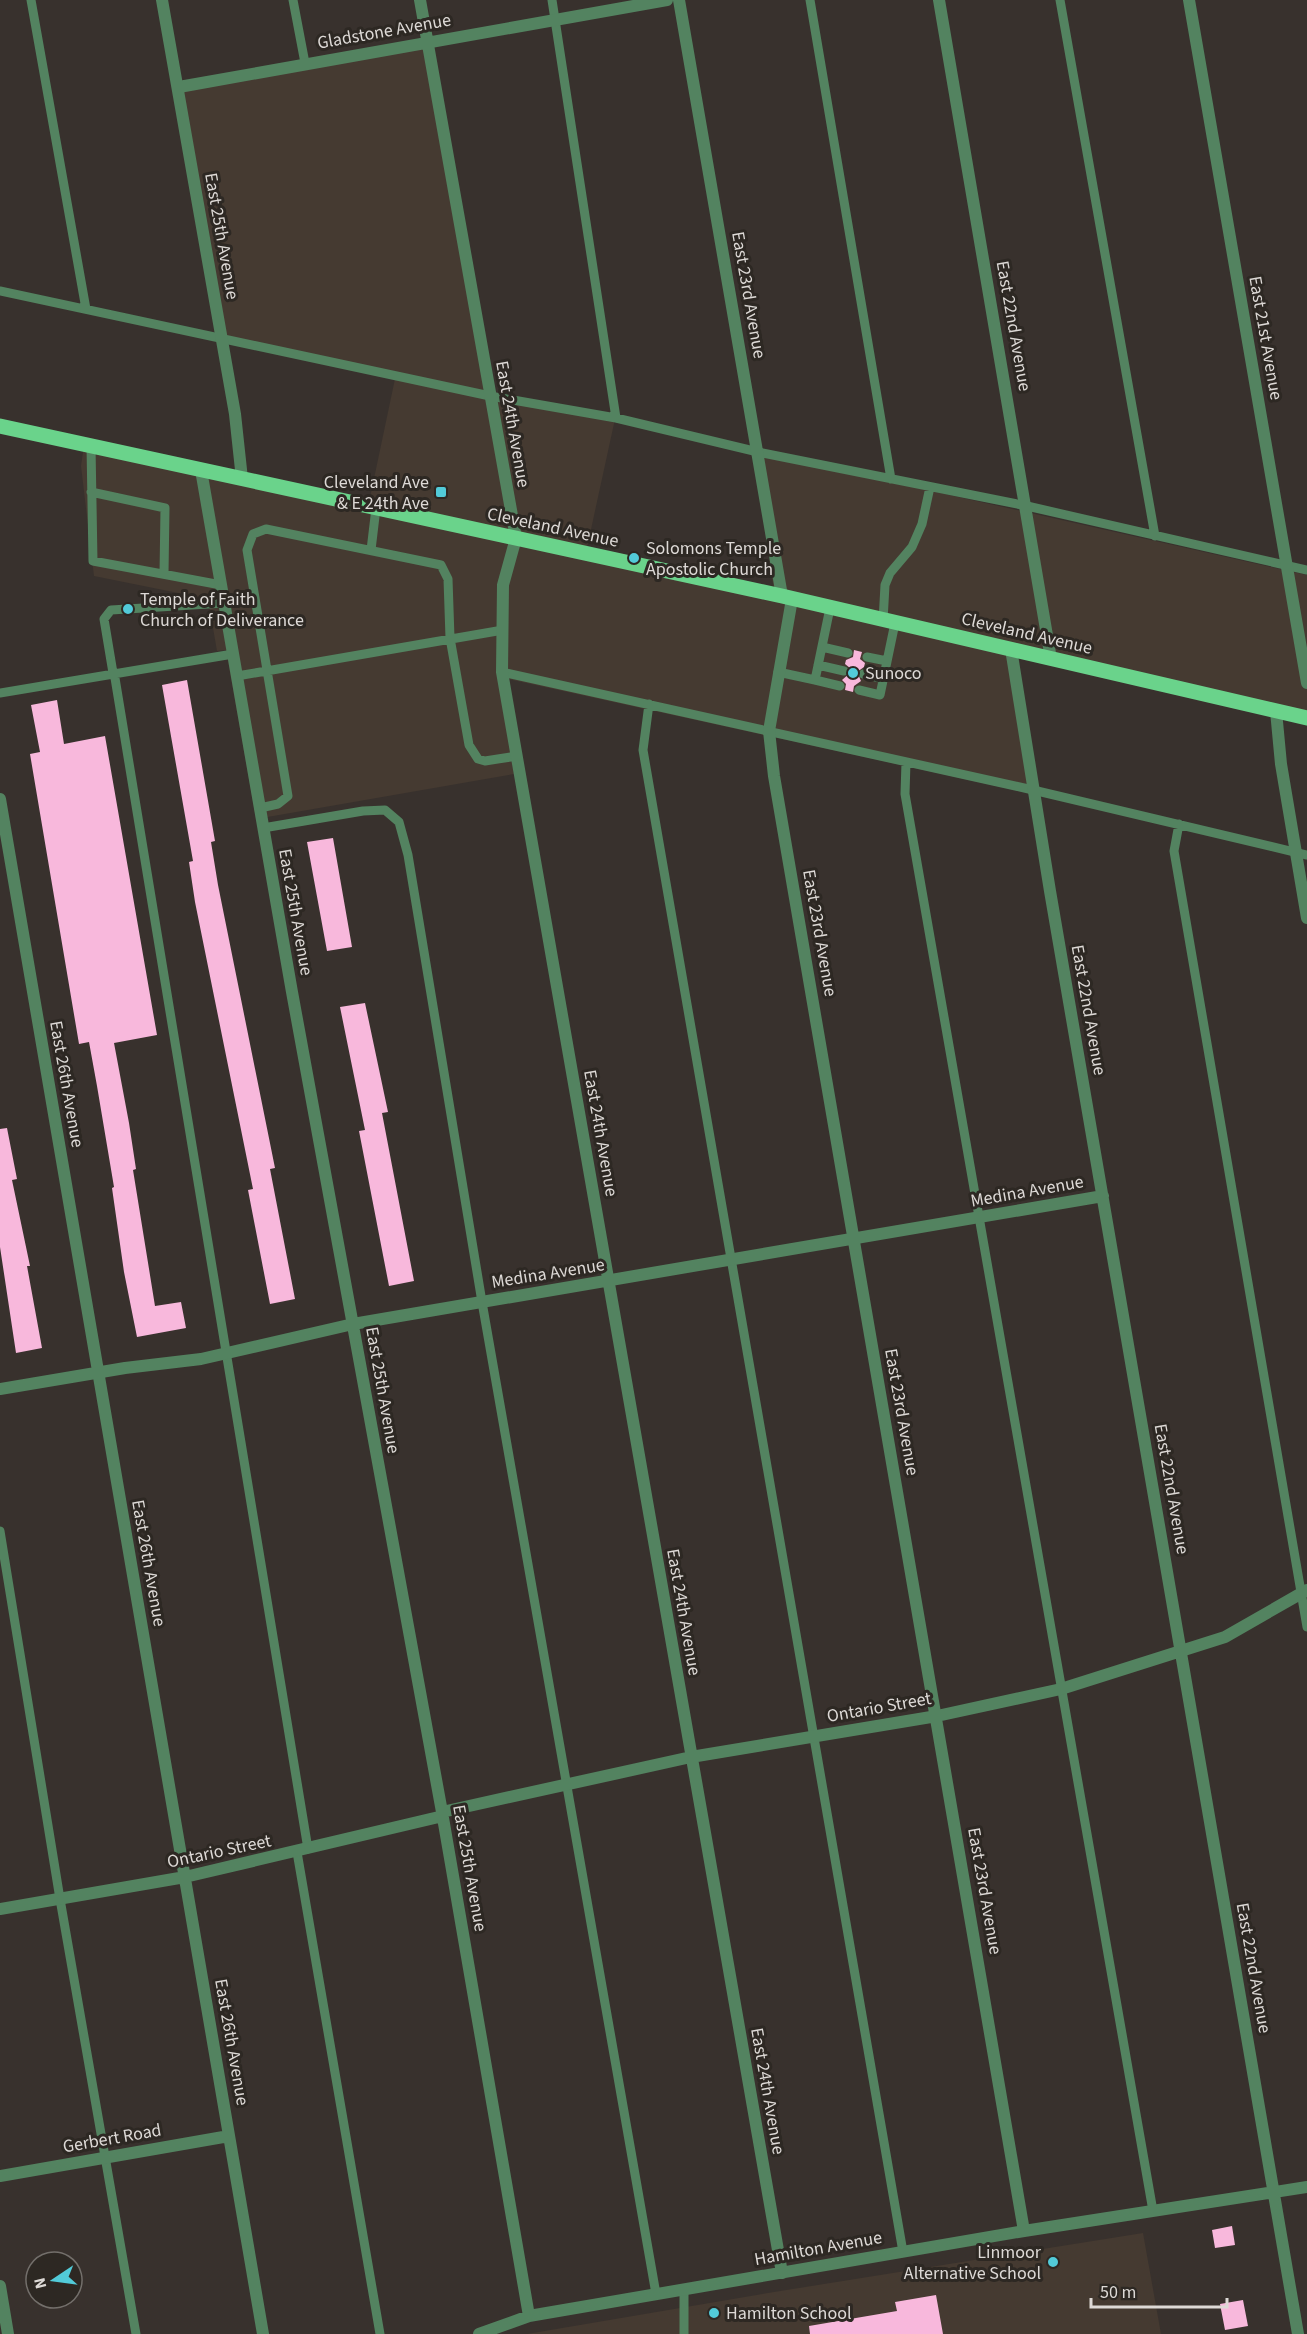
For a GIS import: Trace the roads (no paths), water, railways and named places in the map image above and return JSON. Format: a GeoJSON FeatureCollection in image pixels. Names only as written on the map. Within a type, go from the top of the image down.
{"type":"FeatureCollection","features":[{"type":"Feature","properties":{"kind":"main road","name":"Cleveland Avenue"},"geometry":{"type":"LineString","coordinates":[[0,426],[787,597],[1307,718]]}},
{"type":"Feature","properties":{"kind":"street","name":"East 25th Avenue"},"geometry":{"type":"LineString","coordinates":[[162,0],[235,414],[242,479]]}},
{"type":"Feature","properties":{"kind":"street","name":"East 24th Avenue"},"geometry":{"type":"LineString","coordinates":[[420,0],[516,538],[503,585],[502,672],[782,2272]]}},
{"type":"Feature","properties":{"kind":"street","name":"Gladstone Avenue"},"geometry":{"type":"LineString","coordinates":[[179,87],[667,0]]}},
{"type":"Feature","properties":{"kind":"street","name":"East 23rd Avenue"},"geometry":{"type":"LineString","coordinates":[[679,0],[758,452],[787,597],[770,731],[774,776],[1024,2231]]}},
{"type":"Feature","properties":{"kind":"street","name":"East 22nd Avenue"},"geometry":{"type":"LineString","coordinates":[[939,0],[1027,506],[1051,659]]}},
{"type":"Feature","properties":{"kind":"street","name":"East 21st Avenue"},"geometry":{"type":"LineString","coordinates":[[1189,0],[1287,566],[1304,648],[1307,683]]}},
{"type":"Feature","properties":{"kind":"street","name":"East 25th Avenue"},"geometry":{"type":"LineString","coordinates":[[201,470],[263,828],[443,1814],[529,2316]]}},
{"type":"Feature","properties":{"kind":"street","name":"East 22nd Avenue"},"geometry":{"type":"LineString","coordinates":[[1011,650],[1033,790],[1298,2334]]}},
{"type":"Feature","properties":{"kind":"street"},"geometry":{"type":"LineString","coordinates":[[1276,711],[1281,764],[1301,854],[1307,918]]}},
{"type":"Feature","properties":{"kind":"street","name":"East 26th Avenue"},"geometry":{"type":"LineString","coordinates":[[0,799],[5,861],[98,1372],[263,2334]]}},
{"type":"Feature","properties":{"kind":"street","name":"Medina Avenue"},"geometry":{"type":"LineString","coordinates":[[0,1389],[98,1372],[201,1359],[353,1324],[1103,1196]]}},
{"type":"Feature","properties":{"kind":"street","name":"Ontario Street"},"geometry":{"type":"LineString","coordinates":[[0,1909],[185,1877],[303,1851],[566,1784],[691,1757],[937,1716],[1060,1689],[1225,1637],[1304,1592]]}},
{"type":"Feature","properties":{"kind":"street","name":"Gerbert Road"},"geometry":{"type":"LineString","coordinates":[[0,2176],[229,2136]]}},
{"type":"Feature","properties":{"kind":"street","name":"Hamilton Avenue"},"geometry":{"type":"LineString","coordinates":[[479,2334],[529,2316],[1024,2231],[1307,2187]]}},
{"type":"Feature","properties":{"kind":"street"},"geometry":{"type":"LineString","coordinates":[[0,2286],[8,2334]]}},
{"type":"Feature","properties":{"kind":"lane"},"geometry":{"type":"LineString","coordinates":[[31,0],[86,309]]}},
{"type":"Feature","properties":{"kind":"lane"},"geometry":{"type":"LineString","coordinates":[[293,0],[304,63]]}},
{"type":"Feature","properties":{"kind":"lane"},"geometry":{"type":"LineString","coordinates":[[552,0],[616,418]]}},
{"type":"Feature","properties":{"kind":"lane"},"geometry":{"type":"LineString","coordinates":[[810,0],[891,479]]}},
{"type":"Feature","properties":{"kind":"lane"},"geometry":{"type":"LineString","coordinates":[[1060,0],[1155,536]]}},
{"type":"Feature","properties":{"kind":"lane"},"geometry":{"type":"LineString","coordinates":[[0,291],[221,336],[490,396],[616,418],[758,452],[1027,506],[1307,570]]}},
{"type":"Feature","properties":{"kind":"lane"},"geometry":{"type":"LineString","coordinates":[[91,446],[93,561],[220,585]]}},
{"type":"Feature","properties":{"kind":"lane"},"geometry":{"type":"LineString","coordinates":[[859,690],[880,695],[887,661],[889,622],[885,585],[890,573],[912,547],[922,524],[930,487]]}},
{"type":"Feature","properties":{"kind":"lane"},"geometry":{"type":"LineString","coordinates":[[91,492],[165,508],[164,573]]}},
{"type":"Feature","properties":{"kind":"lane"},"geometry":{"type":"LineString","coordinates":[[371,550],[376,508]]}},
{"type":"Feature","properties":{"kind":"lane"},"geometry":{"type":"LineString","coordinates":[[260,808],[278,804],[288,796],[247,550],[253,534],[266,529],[432,563],[444,568],[448,579],[450,638],[465,736],[472,753],[478,759],[485,761],[517,756]]}},
{"type":"Feature","properties":{"kind":"lane"},"geometry":{"type":"LineString","coordinates":[[224,603],[111,610],[104,618],[228,1353],[303,1851],[380,2334]]}},
{"type":"Feature","properties":{"kind":"lane"},"geometry":{"type":"LineString","coordinates":[[815,680],[830,608]]}},
{"type":"Feature","properties":{"kind":"lane"},"geometry":{"type":"LineString","coordinates":[[237,676],[503,630]]}},
{"type":"Feature","properties":{"kind":"lane"},"geometry":{"type":"LineString","coordinates":[[822,647],[848,653]]}},
{"type":"Feature","properties":{"kind":"lane"},"geometry":{"type":"LineString","coordinates":[[0,693],[233,654]]}},
{"type":"Feature","properties":{"kind":"lane"},"geometry":{"type":"LineString","coordinates":[[867,657],[887,661]]}},
{"type":"Feature","properties":{"kind":"lane"},"geometry":{"type":"LineString","coordinates":[[818,665],[844,671]]}},
{"type":"Feature","properties":{"kind":"lane"},"geometry":{"type":"LineString","coordinates":[[502,672],[1033,790],[1301,854]]}},
{"type":"Feature","properties":{"kind":"lane"},"geometry":{"type":"LineString","coordinates":[[778,672],[840,686]]}},
{"type":"Feature","properties":{"kind":"lane"},"geometry":{"type":"LineString","coordinates":[[863,674],[883,679]]}},
{"type":"Feature","properties":{"kind":"lane"},"geometry":{"type":"LineString","coordinates":[[649,704],[643,750],[903,2252]]}},
{"type":"Feature","properties":{"kind":"lane"},"geometry":{"type":"LineString","coordinates":[[906,762],[905,794],[981,1217],[1060,1689],[1153,2211]]}},
{"type":"Feature","properties":{"kind":"lane"},"geometry":{"type":"LineString","coordinates":[[263,828],[363,811],[385,810],[399,822],[408,855],[482,1302],[656,2294]]}},
{"type":"Feature","properties":{"kind":"lane"},"geometry":{"type":"LineString","coordinates":[[1179,824],[1174,851],[1304,1592],[1307,1627]]}},
{"type":"Feature","properties":{"kind":"lane"},"geometry":{"type":"LineString","coordinates":[[0,1531],[60,1899],[107,2157],[136,2334]]}},
{"type":"Feature","properties":{"kind":"lane"},"geometry":{"type":"LineString","coordinates":[[684,2290],[684,2334]]}},
{"type":"Feature","properties":{"kind":"place","name":"Cleveland Ave & E 24th Ave"},"geometry":{"type":"Point","coordinates":[441,492]}},
{"type":"Feature","properties":{"kind":"place","name":"Solomons Temple Apostolic Church"},"geometry":{"type":"Point","coordinates":[634,558]}},
{"type":"Feature","properties":{"kind":"place","name":"Temple of Faith Church of Deliverance"},"geometry":{"type":"Point","coordinates":[128,609]}},
{"type":"Feature","properties":{"kind":"place","name":"Sunoco"},"geometry":{"type":"Point","coordinates":[853,673]}},
{"type":"Feature","properties":{"kind":"place","name":"Linmoor Alternative School"},"geometry":{"type":"Point","coordinates":[1053,2262]}},
{"type":"Feature","properties":{"kind":"place","name":"Hamilton School"},"geometry":{"type":"Point","coordinates":[714,2313]}}]}
